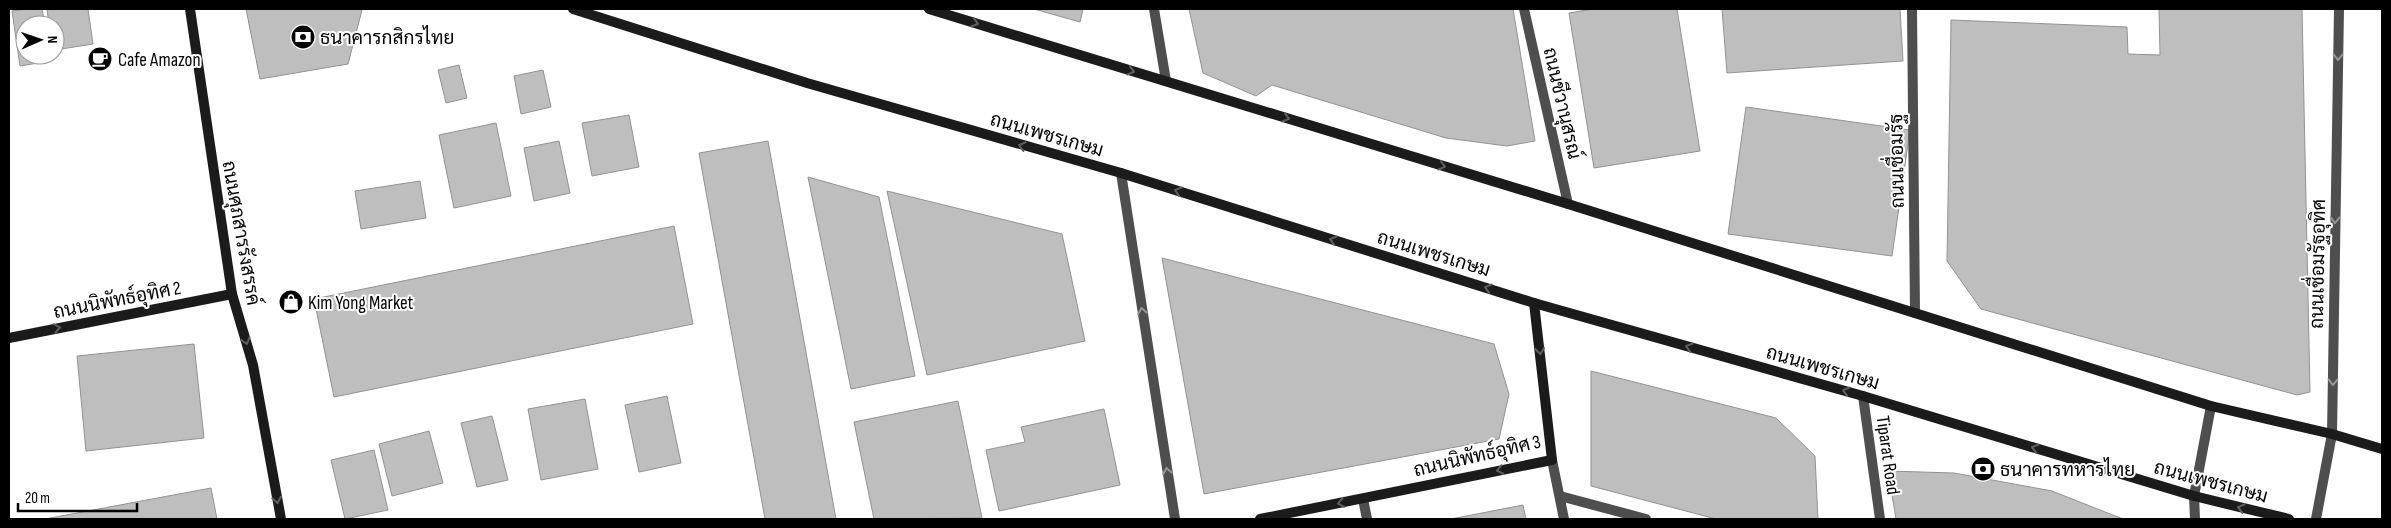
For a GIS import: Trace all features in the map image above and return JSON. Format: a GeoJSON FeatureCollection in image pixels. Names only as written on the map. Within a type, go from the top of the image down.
{"type":"FeatureCollection","features":[{"type":"Feature","properties":{"kind":"main road","name":"ถนนศุภสารรังสรรค์"},"geometry":{"type":"LineString","coordinates":[[190,9],[232,294],[254,365],[281,519]]}},
{"type":"Feature","properties":{"kind":"main road","name":"ถนนเพชรเกษม"},"geometry":{"type":"LineString","coordinates":[[573,9],[807,83],[1121,173],[1534,303],[1863,396],[2194,496],[2289,519]]}},
{"type":"Feature","properties":{"kind":"main road"},"geometry":{"type":"LineString","coordinates":[[929,9],[1568,204],[2212,406],[2332,434],[2382,449]]}},
{"type":"Feature","properties":{"kind":"main road","name":"ถนนนิพัทธ์อุทิศ 2"},"geometry":{"type":"LineString","coordinates":[[9,338],[232,294]]}},
{"type":"Feature","properties":{"kind":"main road","name":"ถนนนิพัทธ์อุทิศ 3"},"geometry":{"type":"LineString","coordinates":[[1260,519],[1552,460],[1534,303]]}},
{"type":"Feature","properties":{"kind":"street"},"geometry":{"type":"LineString","coordinates":[[1154,9],[1166,81]]}},
{"type":"Feature","properties":{"kind":"street","name":"ถนนชีวานุสรณ์"},"geometry":{"type":"LineString","coordinates":[[1524,9],[1568,204]]}},
{"type":"Feature","properties":{"kind":"street","name":"ถนนเชื่อมรัฐ"},"geometry":{"type":"LineString","coordinates":[[1912,9],[1915,313]]}},
{"type":"Feature","properties":{"kind":"street","name":"ถนนเชื่อมรัฐอุทิศ"},"geometry":{"type":"LineString","coordinates":[[2316,519],[2332,434],[2338,9]]}},
{"type":"Feature","properties":{"kind":"street"},"geometry":{"type":"LineString","coordinates":[[1121,173],[1175,519]]}},
{"type":"Feature","properties":{"kind":"street","name":"Tiparat Road"},"geometry":{"type":"LineString","coordinates":[[1863,396],[1880,519]]}},
{"type":"Feature","properties":{"kind":"street"},"geometry":{"type":"LineString","coordinates":[[2195,519],[2194,496],[2212,406]]}},
{"type":"Feature","properties":{"kind":"street"},"geometry":{"type":"LineString","coordinates":[[1552,460],[1564,519]]}},
{"type":"Feature","properties":{"kind":"street"},"geometry":{"type":"LineString","coordinates":[[1560,496],[1646,519]]}},
{"type":"Feature","properties":{"kind":"street"},"geometry":{"type":"LineString","coordinates":[[1363,498],[1367,519]]}},
{"type":"Feature","properties":{"kind":"building"},"geometry":{"type":"Polygon","coordinates":[[[42,9],[43,15],[15,15],[15,32],[12,11],[42,9]]]}},
{"type":"Feature","properties":{"kind":"building"},"geometry":{"type":"Polygon","coordinates":[[[47,9],[88,9],[93,44],[65,48],[65,15],[48,15],[47,9]]]}},
{"type":"Feature","properties":{"kind":"building","name":"ธนาคารกสิกรไทย"},"geometry":{"type":"Polygon","coordinates":[[[246,9],[362,10],[348,64],[260,79],[246,9]]]}},
{"type":"Feature","properties":{"kind":"building"},"geometry":{"type":"Polygon","coordinates":[[[1034,9],[1083,9],[1080,22],[1034,9]]]}},
{"type":"Feature","properties":{"kind":"building"},"geometry":{"type":"Polygon","coordinates":[[[1189,9],[1513,9],[1535,141],[1507,146],[1446,138],[1272,85],[1256,96],[1203,73],[1189,9]]]}},
{"type":"Feature","properties":{"kind":"building"},"geometry":{"type":"Polygon","coordinates":[[[1593,9],[1677,9],[1700,151],[1594,168],[1569,13],[1593,9]]]}},
{"type":"Feature","properties":{"kind":"building"},"geometry":{"type":"Polygon","coordinates":[[[1722,9],[1900,9],[1903,61],[1727,73],[1722,9]]]}},
{"type":"Feature","properties":{"kind":"building"},"geometry":{"type":"Polygon","coordinates":[[[2159,9],[2302,9],[2310,392],[2297,395],[1981,309],[1947,261],[1951,20],[2127,27],[2128,54],[2160,55],[2159,9]]]}},
{"type":"Feature","properties":{"kind":"building"},"geometry":{"type":"Polygon","coordinates":[[[459,65],[467,98],[446,103],[438,70],[459,65]]]}},
{"type":"Feature","properties":{"kind":"building"},"geometry":{"type":"Polygon","coordinates":[[[543,70],[551,107],[521,114],[514,76],[543,70]]]}},
{"type":"Feature","properties":{"kind":"building"},"geometry":{"type":"Polygon","coordinates":[[[1746,107],[1910,130],[1892,256],[1728,234],[1746,107]]]}},
{"type":"Feature","properties":{"kind":"building"},"geometry":{"type":"Polygon","coordinates":[[[629,115],[639,167],[592,176],[582,123],[629,115]]]}},
{"type":"Feature","properties":{"kind":"building"},"geometry":{"type":"Polygon","coordinates":[[[496,123],[511,196],[454,208],[439,135],[496,123]]]}},
{"type":"Feature","properties":{"kind":"building"},"geometry":{"type":"Polygon","coordinates":[[[559,141],[570,193],[534,201],[524,148],[559,141]]]}},
{"type":"Feature","properties":{"kind":"building"},"geometry":{"type":"Polygon","coordinates":[[[768,141],[836,519],[765,519],[699,153],[768,141]]]}},
{"type":"Feature","properties":{"kind":"building"},"geometry":{"type":"Polygon","coordinates":[[[808,177],[879,197],[915,376],[851,389],[808,177]]]}},
{"type":"Feature","properties":{"kind":"building"},"geometry":{"type":"Polygon","coordinates":[[[420,181],[426,218],[361,229],[355,191],[420,181]]]}},
{"type":"Feature","properties":{"kind":"building"},"geometry":{"type":"Polygon","coordinates":[[[887,191],[1062,234],[1085,341],[927,375],[887,191]]]}},
{"type":"Feature","properties":{"kind":"building"},"geometry":{"type":"Polygon","coordinates":[[[674,226],[693,324],[334,397],[314,299],[674,226]]]}},
{"type":"Feature","properties":{"kind":"building"},"geometry":{"type":"Polygon","coordinates":[[[1162,258],[1494,344],[1509,394],[1499,439],[1204,494],[1162,258]]]}},
{"type":"Feature","properties":{"kind":"building"},"geometry":{"type":"Polygon","coordinates":[[[194,344],[204,438],[86,451],[77,356],[194,344]]]}},
{"type":"Feature","properties":{"kind":"building"},"geometry":{"type":"Polygon","coordinates":[[[1591,371],[1776,418],[1815,456],[1818,519],[1716,519],[1591,486],[1591,371]]]}},
{"type":"Feature","properties":{"kind":"building"},"geometry":{"type":"Polygon","coordinates":[[[667,396],[681,463],[639,472],[625,405],[667,396]]]}},
{"type":"Feature","properties":{"kind":"building"},"geometry":{"type":"Polygon","coordinates":[[[585,399],[598,469],[541,480],[528,409],[585,399]]]}},
{"type":"Feature","properties":{"kind":"building"},"geometry":{"type":"Polygon","coordinates":[[[958,401],[982,518],[874,519],[854,422],[958,401]]]}},
{"type":"Feature","properties":{"kind":"building"},"geometry":{"type":"Polygon","coordinates":[[[1104,409],[1120,485],[999,511],[986,450],[1025,442],[1021,427],[1104,409]]]}},
{"type":"Feature","properties":{"kind":"building"},"geometry":{"type":"Polygon","coordinates":[[[492,416],[508,480],[477,487],[461,423],[492,416]]]}},
{"type":"Feature","properties":{"kind":"building"},"geometry":{"type":"Polygon","coordinates":[[[429,431],[443,483],[392,496],[379,444],[429,431]]]}},
{"type":"Feature","properties":{"kind":"building"},"geometry":{"type":"Polygon","coordinates":[[[374,450],[388,510],[345,519],[331,460],[374,450]]]}},
{"type":"Feature","properties":{"kind":"building"},"geometry":{"type":"Polygon","coordinates":[[[1888,471],[1954,473],[2052,491],[2123,519],[1896,519],[1888,471]]]}},
{"type":"Feature","properties":{"kind":"building"},"geometry":{"type":"Polygon","coordinates":[[[211,488],[217,519],[45,519],[211,488]]]}},
{"type":"Feature","properties":{"kind":"building"},"geometry":{"type":"Polygon","coordinates":[[[1523,505],[1526,519],[1451,519],[1523,505]]]}},
{"type":"Feature","properties":{"kind":"place","name":"ธนาคารกสิกรไทย"},"geometry":{"type":"Point","coordinates":[303,37]}},
{"type":"Feature","properties":{"kind":"place","name":"Cafe Amazon"},"geometry":{"type":"Point","coordinates":[100,59]}},
{"type":"Feature","properties":{"kind":"place","name":"Kim Yong Market"},"geometry":{"type":"Point","coordinates":[291,302]}},
{"type":"Feature","properties":{"kind":"place","name":"ธนาคารทหารไทย"},"geometry":{"type":"Point","coordinates":[1983,469]}}]}
